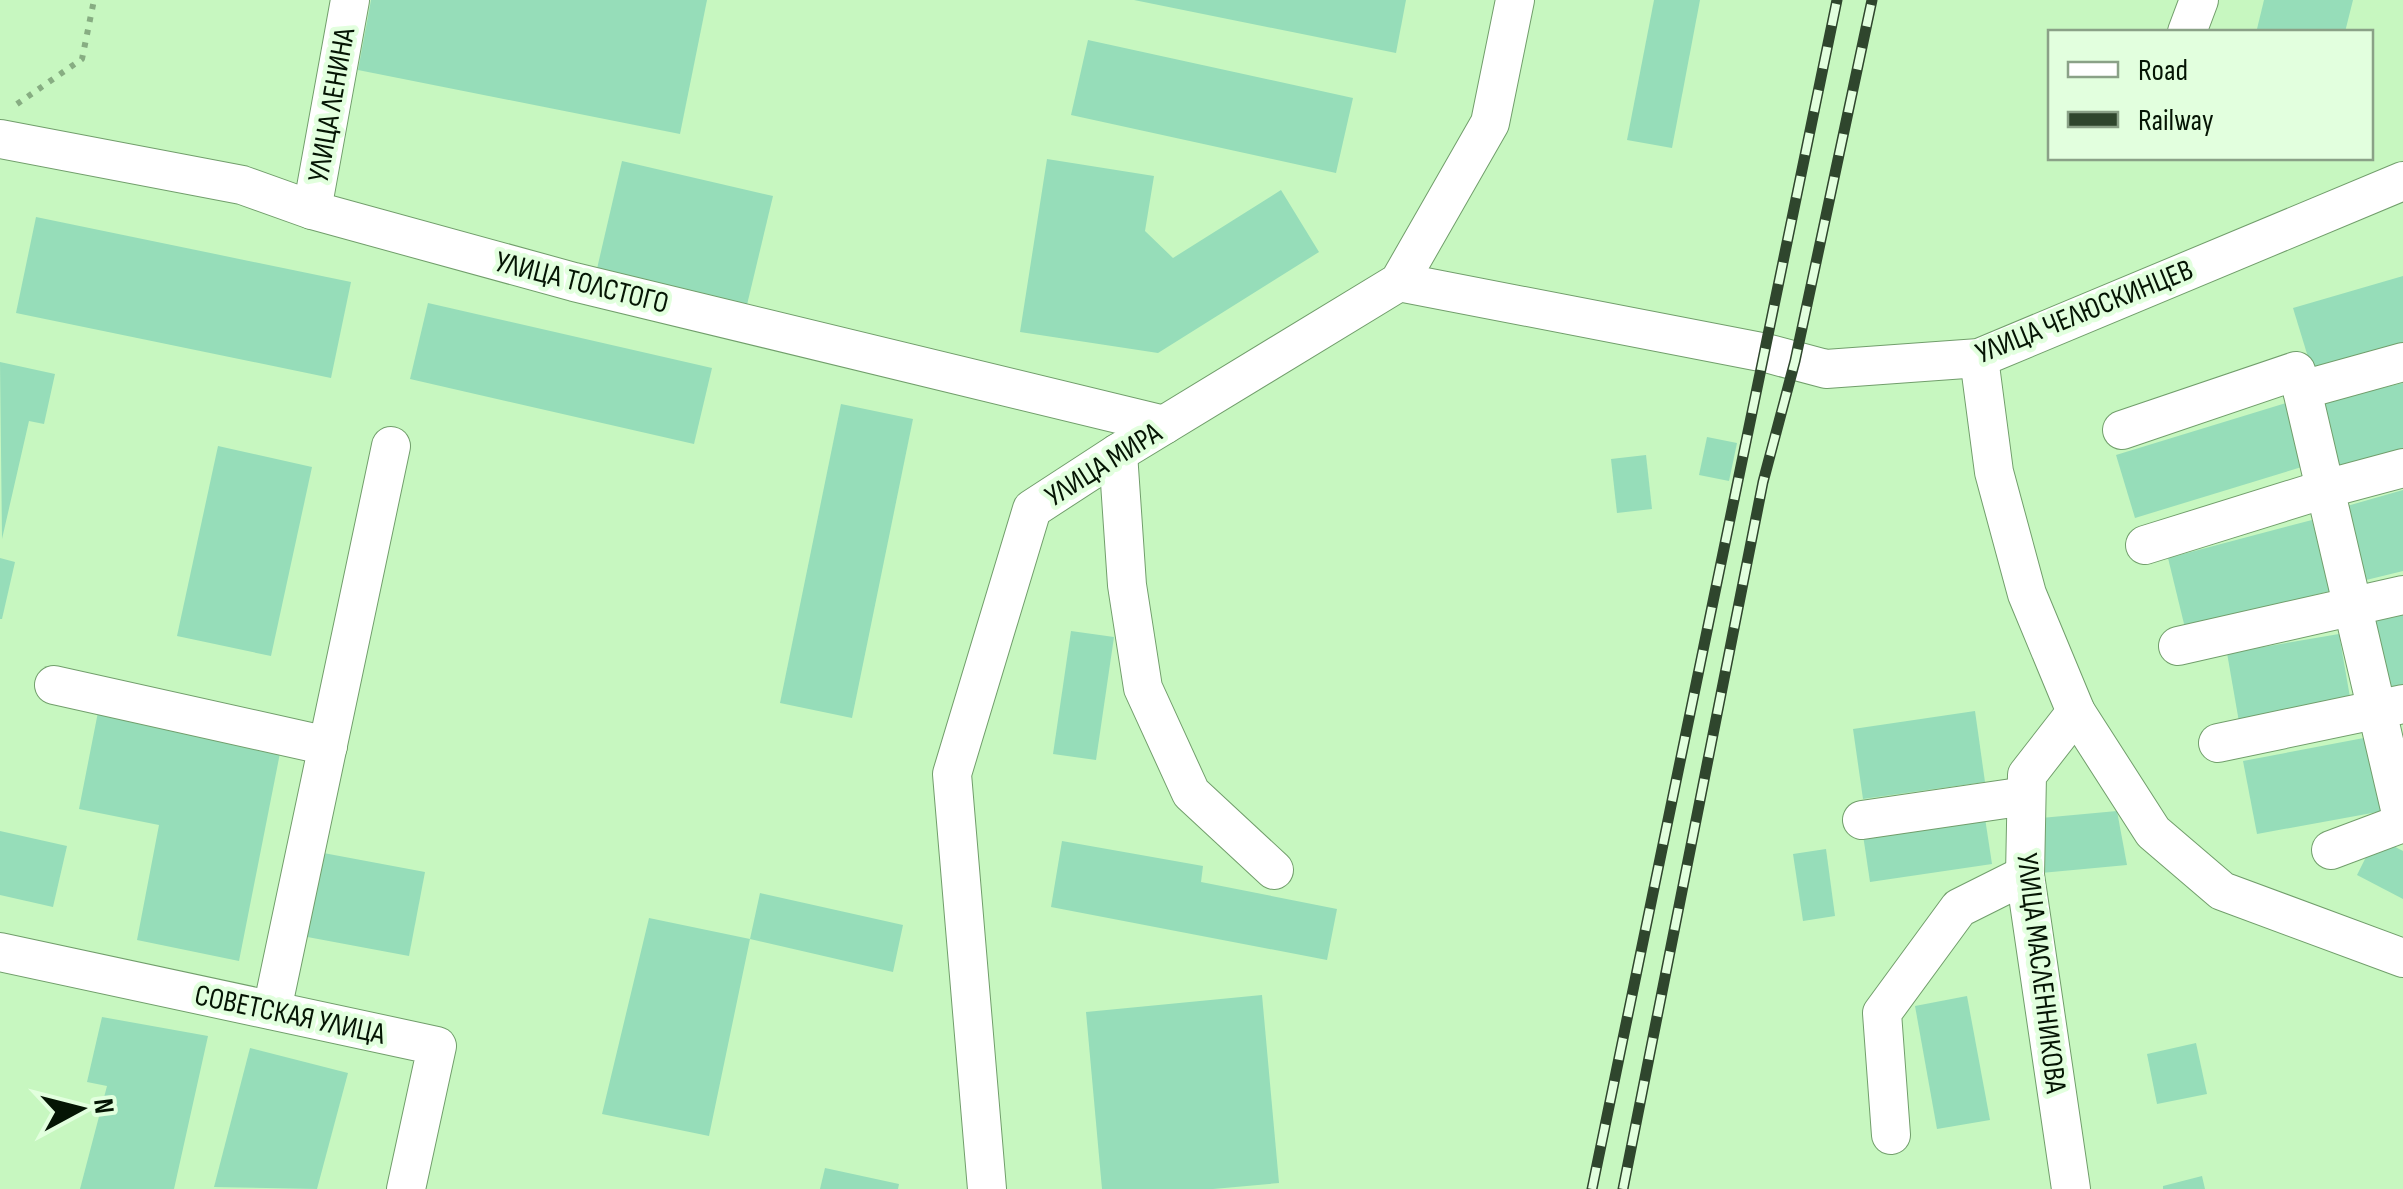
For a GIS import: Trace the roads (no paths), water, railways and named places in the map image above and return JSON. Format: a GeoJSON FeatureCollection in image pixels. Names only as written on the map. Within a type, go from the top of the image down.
{"type":"FeatureCollection","features":[{"type":"Feature","properties":{"kind":"street","name":"УЛИЦА ЛЕНИНА"},"geometry":{"type":"LineString","coordinates":[[312,210],[350,0]]}},
{"type":"Feature","properties":{"kind":"street","name":"УЛИЦА МИРА"},"geometry":{"type":"LineString","coordinates":[[986,1189],[952,774],[1032,509],[1398,282],[1490,124],[1515,0]]}},
{"type":"Feature","properties":{"kind":"street"},"geometry":{"type":"LineString","coordinates":[[2188,30],[2199,0]]}},
{"type":"Feature","properties":{"kind":"street","name":"УЛИЦА ТОЛСТОГО"},"geometry":{"type":"LineString","coordinates":[[0,139],[242,185],[312,210],[574,282],[1164,425]]}},
{"type":"Feature","properties":{"kind":"street","name":"УЛИЦА ЧЕЛЮСКИНЦЕВ"},"geometry":{"type":"LineString","coordinates":[[1398,282],[1766,353],[1826,369],[1979,358],[2403,181]]}},
{"type":"Feature","properties":{"kind":"street"},"geometry":{"type":"LineString","coordinates":[[1979,358],[1994,472],[2027,594],[2076,712],[2153,832],[2222,890],[2403,958]]}},
{"type":"Feature","properties":{"kind":"street"},"geometry":{"type":"LineString","coordinates":[[2302,390],[2403,362]]}},
{"type":"Feature","properties":{"kind":"street"},"geometry":{"type":"LineString","coordinates":[[2122,430],[2296,370],[2352,608],[2389,706],[2403,822],[2330,850]]}},
{"type":"Feature","properties":{"kind":"street"},"geometry":{"type":"LineString","coordinates":[[272,1010],[392,446]]}},
{"type":"Feature","properties":{"kind":"street"},"geometry":{"type":"LineString","coordinates":[[1118,453],[1126,586],[1143,688],[1191,793],[1274,870]]}},
{"type":"Feature","properties":{"kind":"street"},"geometry":{"type":"LineString","coordinates":[[2145,546],[2403,468]]}},
{"type":"Feature","properties":{"kind":"street"},"geometry":{"type":"LineString","coordinates":[[2178,646],[2403,596]]}},
{"type":"Feature","properties":{"kind":"street"},"geometry":{"type":"LineString","coordinates":[[54,684],[328,746]]}},
{"type":"Feature","properties":{"kind":"street"},"geometry":{"type":"LineString","coordinates":[[2218,743],[2389,706]]}},
{"type":"Feature","properties":{"kind":"street","name":"УЛИЦА МАСЛЕННИКОВА"},"geometry":{"type":"LineString","coordinates":[[2071,1189],[2025,874],[2027,776],[2076,712]]}},
{"type":"Feature","properties":{"kind":"street"},"geometry":{"type":"LineString","coordinates":[[1862,820],[2026,796]]}},
{"type":"Feature","properties":{"kind":"street"},"geometry":{"type":"LineString","coordinates":[[1890,1135],[1882,1013],[1959,908],[2025,874]]}},
{"type":"Feature","properties":{"kind":"street","name":"СОВЕТСКАЯ УЛИЦА"},"geometry":{"type":"LineString","coordinates":[[0,952],[437,1046],[406,1189]]}},
{"type":"Feature","properties":{"kind":"railway"},"geometry":{"type":"LineString","coordinates":[[1592,1189],[1837,0]]}},
{"type":"Feature","properties":{"kind":"railway"},"geometry":{"type":"LineString","coordinates":[[1623,1189],[1763,482],[1795,361],[1872,0]]}}]}
